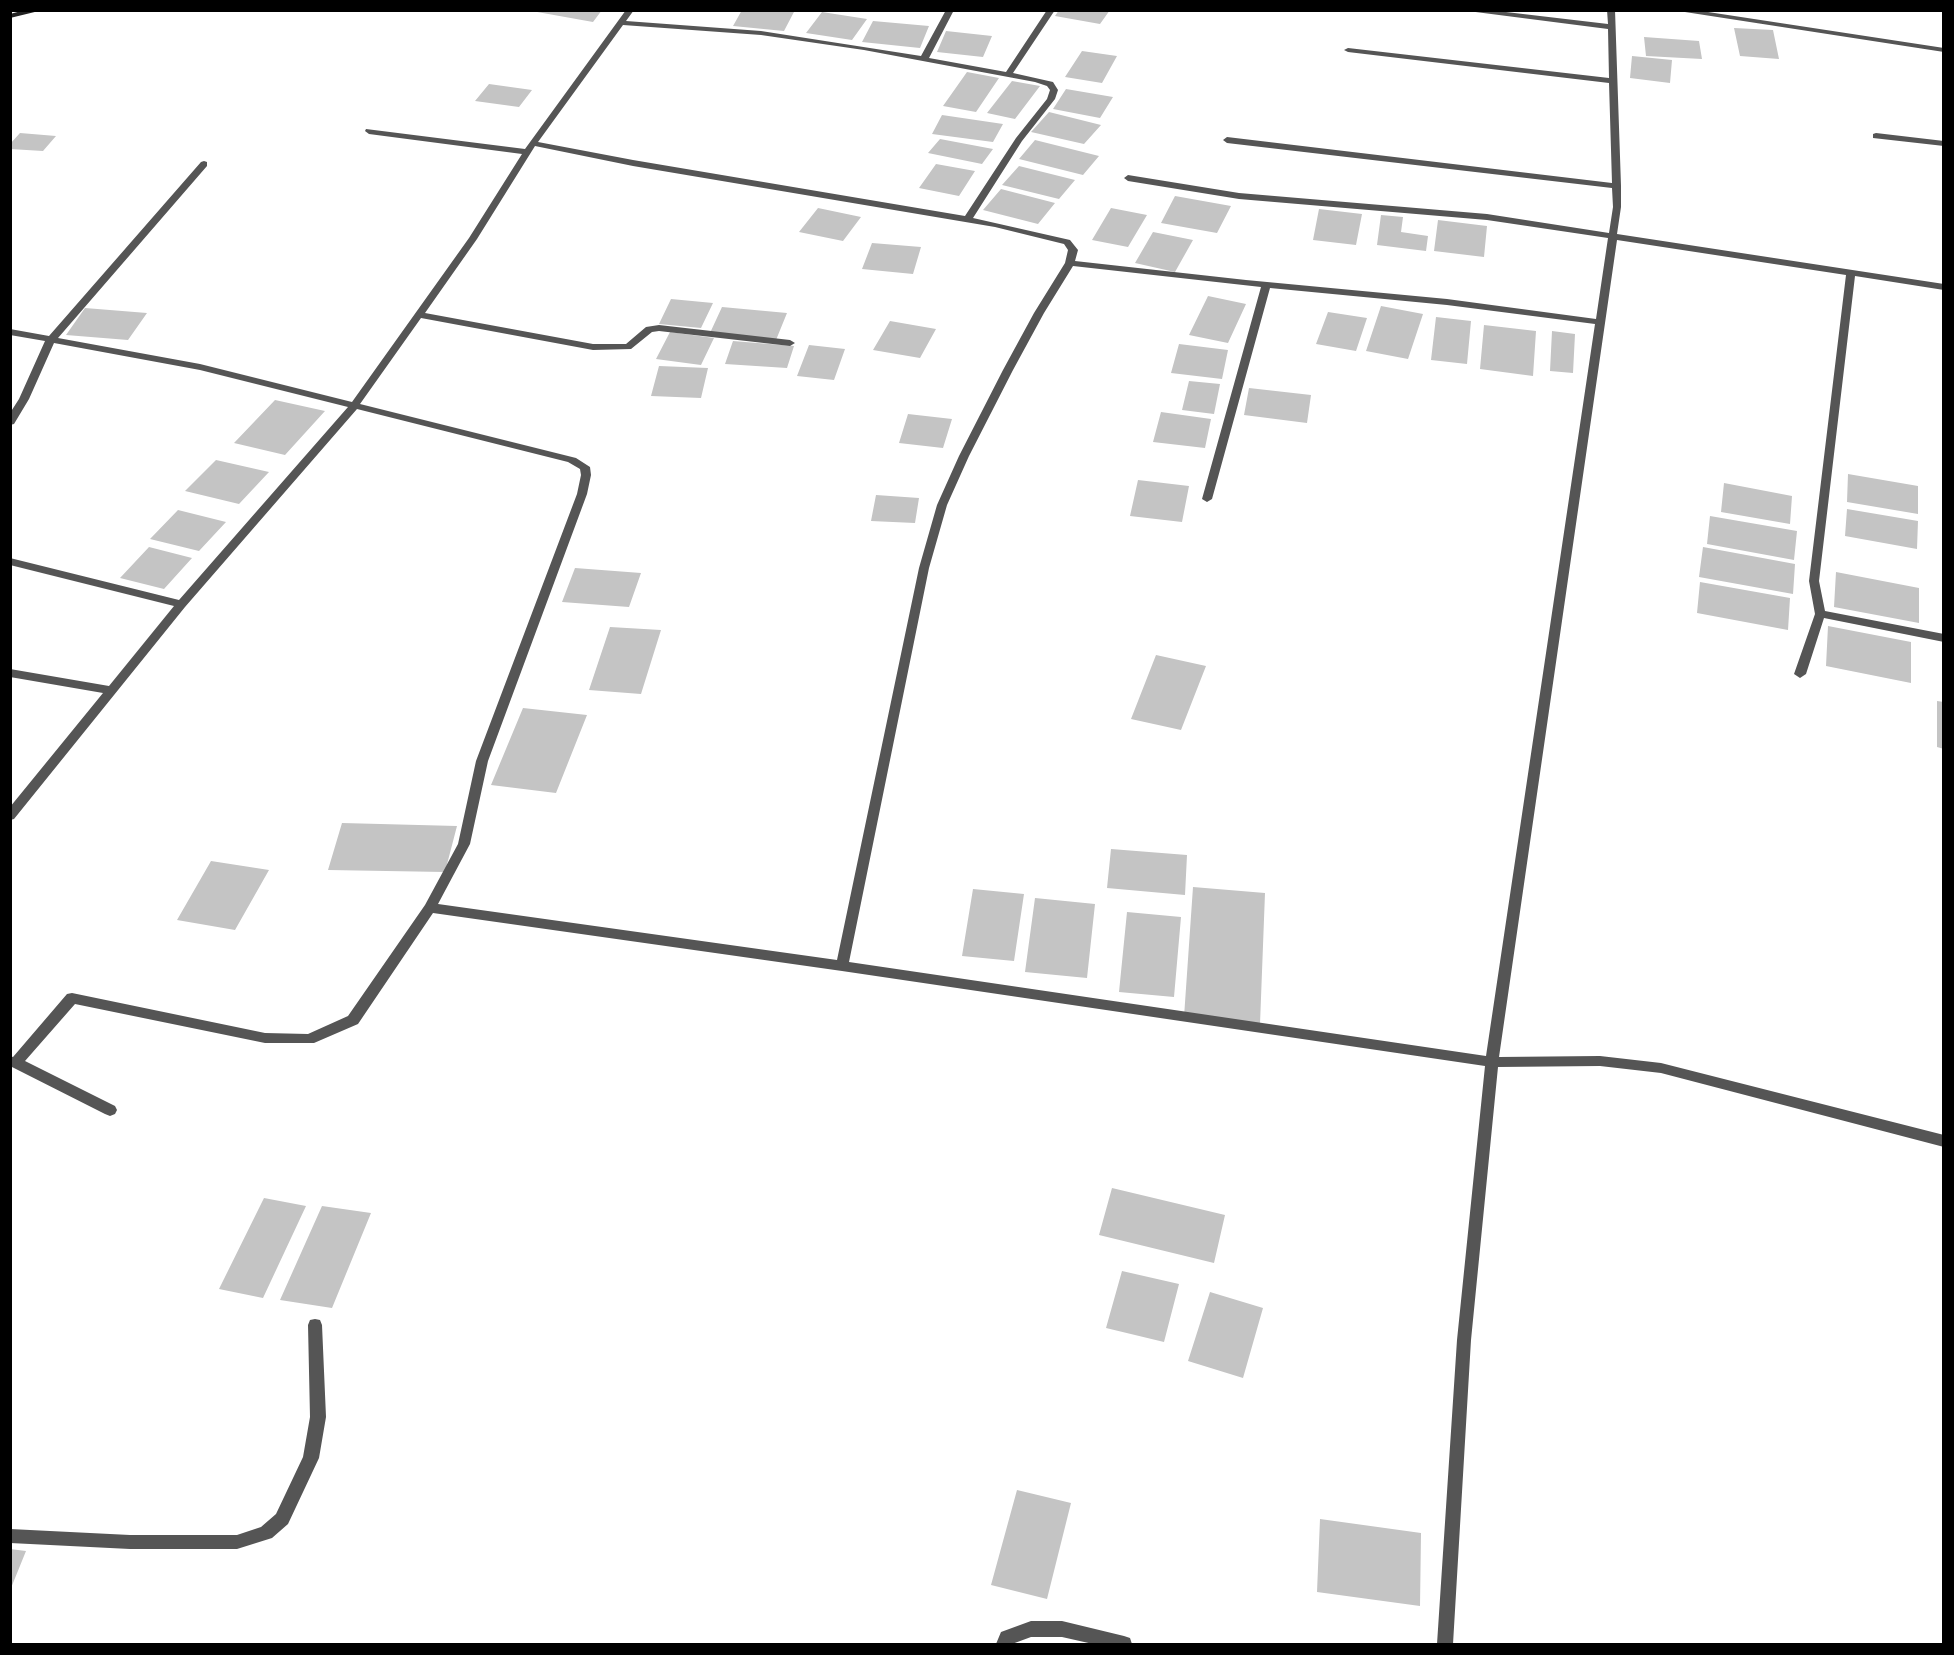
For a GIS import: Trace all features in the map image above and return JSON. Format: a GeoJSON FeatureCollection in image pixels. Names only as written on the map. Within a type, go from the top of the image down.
{"type":"FeatureCollection","features":[{"type":"Feature","properties":{"kind":"street"},"geometry":{"type":"LineString","coordinates":[[10,16],[39,10]]}},
{"type":"Feature","properties":{"kind":"street"},"geometry":{"type":"LineString","coordinates":[[10,816],[181,604],[354,406],[473,240],[530,147],[630,10]]}},
{"type":"Feature","properties":{"kind":"street"},"geometry":{"type":"LineString","coordinates":[[924,59],[950,10]]}},
{"type":"Feature","properties":{"kind":"street"},"geometry":{"type":"LineString","coordinates":[[1008,75],[1051,10]]}},
{"type":"Feature","properties":{"kind":"street"},"geometry":{"type":"LineString","coordinates":[[1464,10],[1612,27]]}},
{"type":"Feature","properties":{"kind":"street"},"geometry":{"type":"LineString","coordinates":[[1445,1644],[1464,1340],[1492,1062],[1617,207],[1611,10]]}},
{"type":"Feature","properties":{"kind":"street"},"geometry":{"type":"LineString","coordinates":[[1676,10],[1944,50]]}},
{"type":"Feature","properties":{"kind":"street"},"geometry":{"type":"LineString","coordinates":[[622,23],[761,33],[924,59],[1050,84],[1054,90],[1051,99],[1019,140],[968,219]]}},
{"type":"Feature","properties":{"kind":"street"},"geometry":{"type":"LineString","coordinates":[[1348,50],[1613,81]]}},
{"type":"Feature","properties":{"kind":"street"},"geometry":{"type":"LineString","coordinates":[[369,131],[530,147],[968,219],[1047,236],[1067,242],[1073,250],[1070,263],[1008,369],[942,505],[924,568],[842,966]]}},
{"type":"Feature","properties":{"kind":"street"},"geometry":{"type":"LineString","coordinates":[[1876,136],[1944,144]]}},
{"type":"Feature","properties":{"kind":"street"},"geometry":{"type":"LineString","coordinates":[[1227,140],[1617,186]]}},
{"type":"Feature","properties":{"kind":"street"},"geometry":{"type":"LineString","coordinates":[[10,422],[24,399],[50,341],[204,165]]}},
{"type":"Feature","properties":{"kind":"street"},"geometry":{"type":"LineString","coordinates":[[1128,178],[1239,196],[1487,217],[1944,287]]}},
{"type":"Feature","properties":{"kind":"street"},"geometry":{"type":"LineString","coordinates":[[1070,263],[1447,302],[1600,322]]}},
{"type":"Feature","properties":{"kind":"street"},"geometry":{"type":"LineString","coordinates":[[1800,674],[1820,614],[1814,580],[1851,273]]}},
{"type":"Feature","properties":{"kind":"street"},"geometry":{"type":"LineString","coordinates":[[1207,499],[1266,285]]}},
{"type":"Feature","properties":{"kind":"street"},"geometry":{"type":"LineString","coordinates":[[418,315],[593,347],[628,347],[649,329],[659,328],[790,343]]}},
{"type":"Feature","properties":{"kind":"street"},"geometry":{"type":"LineString","coordinates":[[10,332],[200,367],[572,460],[585,467],[586,475],[582,494],[482,761],[464,844],[430,908],[353,1020],[330,1032],[309,1039],[265,1038],[72,998],[13,1062],[110,1110]]}},
{"type":"Feature","properties":{"kind":"street"},"geometry":{"type":"LineString","coordinates":[[10,561],[181,604]]}},
{"type":"Feature","properties":{"kind":"street"},"geometry":{"type":"LineString","coordinates":[[1820,614],[1944,638]]}},
{"type":"Feature","properties":{"kind":"street"},"geometry":{"type":"LineString","coordinates":[[10,673],[111,690]]}},
{"type":"Feature","properties":{"kind":"street"},"geometry":{"type":"LineString","coordinates":[[430,908],[1492,1062],[1600,1061],[1660,1068],[1944,1141]]}},
{"type":"Feature","properties":{"kind":"street"},"geometry":{"type":"LineString","coordinates":[[10,1536],[130,1542],[237,1542],[266,1533],[282,1519],[311,1458],[318,1417],[315,1325]]}},
{"type":"Feature","properties":{"kind":"street"},"geometry":{"type":"LineString","coordinates":[[1004,1644],[1007,1638],[1031,1629],[1062,1629],[1124,1644]]}},
{"type":"Feature","properties":{"kind":"building"},"geometry":{"type":"Polygon","coordinates":[[[526,10],[602,10],[593,22],[526,10]]]}},
{"type":"Feature","properties":{"kind":"building"},"geometry":{"type":"Polygon","coordinates":[[[742,10],[795,10],[784,31],[733,26],[742,10]]]}},
{"type":"Feature","properties":{"kind":"building"},"geometry":{"type":"Polygon","coordinates":[[[1059,10],[1110,10],[1100,24],[1055,16],[1059,10]]]}},
{"type":"Feature","properties":{"kind":"building"},"geometry":{"type":"Polygon","coordinates":[[[822,12],[867,19],[852,40],[806,33],[822,12]]]}},
{"type":"Feature","properties":{"kind":"building"},"geometry":{"type":"Polygon","coordinates":[[[873,21],[929,26],[920,48],[862,42],[873,21]]]}},
{"type":"Feature","properties":{"kind":"building"},"geometry":{"type":"Polygon","coordinates":[[[1734,28],[1773,30],[1779,59],[1740,56],[1734,28]]]}},
{"type":"Feature","properties":{"kind":"building"},"geometry":{"type":"Polygon","coordinates":[[[946,31],[992,36],[983,57],[937,52],[946,31]]]}},
{"type":"Feature","properties":{"kind":"building"},"geometry":{"type":"Polygon","coordinates":[[[1644,37],[1699,41],[1702,59],[1646,56],[1644,37]]]}},
{"type":"Feature","properties":{"kind":"building"},"geometry":{"type":"Polygon","coordinates":[[[1082,51],[1117,56],[1102,83],[1065,77],[1082,51]]]}},
{"type":"Feature","properties":{"kind":"building"},"geometry":{"type":"Polygon","coordinates":[[[1632,56],[1672,60],[1670,83],[1630,78],[1632,56]]]}},
{"type":"Feature","properties":{"kind":"building"},"geometry":{"type":"Polygon","coordinates":[[[967,72],[999,78],[976,112],[943,106],[967,72]]]}},
{"type":"Feature","properties":{"kind":"building"},"geometry":{"type":"Polygon","coordinates":[[[1012,81],[1040,86],[1015,119],[987,113],[1012,81]]]}},
{"type":"Feature","properties":{"kind":"building"},"geometry":{"type":"Polygon","coordinates":[[[489,84],[532,90],[519,107],[475,101],[489,84]]]}},
{"type":"Feature","properties":{"kind":"building"},"geometry":{"type":"Polygon","coordinates":[[[1066,89],[1113,97],[1100,118],[1053,109],[1066,89]]]}},
{"type":"Feature","properties":{"kind":"building"},"geometry":{"type":"Polygon","coordinates":[[[1049,112],[1101,125],[1084,144],[1031,132],[1049,112]]]}},
{"type":"Feature","properties":{"kind":"building"},"geometry":{"type":"Polygon","coordinates":[[[942,115],[1003,124],[993,142],[932,134],[942,115]]]}},
{"type":"Feature","properties":{"kind":"building"},"geometry":{"type":"Polygon","coordinates":[[[20,133],[56,136],[43,151],[10,149],[10,144],[20,133]]]}},
{"type":"Feature","properties":{"kind":"building"},"geometry":{"type":"Polygon","coordinates":[[[940,139],[993,149],[982,164],[928,153],[940,139]]]}},
{"type":"Feature","properties":{"kind":"building"},"geometry":{"type":"Polygon","coordinates":[[[1035,140],[1099,156],[1083,175],[1019,159],[1035,140]]]}},
{"type":"Feature","properties":{"kind":"building"},"geometry":{"type":"Polygon","coordinates":[[[936,164],[975,171],[959,196],[919,188],[936,164]]]}},
{"type":"Feature","properties":{"kind":"building"},"geometry":{"type":"Polygon","coordinates":[[[1019,166],[1075,180],[1059,199],[1002,185],[1019,166]]]}},
{"type":"Feature","properties":{"kind":"building"},"geometry":{"type":"Polygon","coordinates":[[[1001,189],[1055,203],[1038,224],[983,210],[1001,189]]]}},
{"type":"Feature","properties":{"kind":"building"},"geometry":{"type":"Polygon","coordinates":[[[1175,196],[1231,206],[1217,233],[1161,223],[1175,196]]]}},
{"type":"Feature","properties":{"kind":"building"},"geometry":{"type":"Polygon","coordinates":[[[818,208],[861,217],[843,241],[799,232],[818,208]]]}},
{"type":"Feature","properties":{"kind":"building"},"geometry":{"type":"Polygon","coordinates":[[[1111,208],[1147,215],[1128,247],[1092,240],[1111,208]]]}},
{"type":"Feature","properties":{"kind":"building"},"geometry":{"type":"Polygon","coordinates":[[[1319,209],[1362,214],[1356,245],[1313,240],[1319,209]]]}},
{"type":"Feature","properties":{"kind":"building"},"geometry":{"type":"Polygon","coordinates":[[[1381,215],[1403,217],[1401,232],[1428,236],[1426,251],[1377,245],[1381,215]]]}},
{"type":"Feature","properties":{"kind":"building"},"geometry":{"type":"Polygon","coordinates":[[[1438,220],[1487,226],[1484,257],[1434,251],[1438,220]]]}},
{"type":"Feature","properties":{"kind":"building"},"geometry":{"type":"Polygon","coordinates":[[[1153,232],[1193,240],[1175,272],[1135,263],[1153,232]]]}},
{"type":"Feature","properties":{"kind":"building"},"geometry":{"type":"Polygon","coordinates":[[[872,243],[921,247],[913,274],[862,269],[872,243]]]}},
{"type":"Feature","properties":{"kind":"building"},"geometry":{"type":"Polygon","coordinates":[[[1208,296],[1246,304],[1228,343],[1189,335],[1208,296]]]}},
{"type":"Feature","properties":{"kind":"building"},"geometry":{"type":"Polygon","coordinates":[[[671,299],[713,303],[701,328],[659,324],[671,299]]]}},
{"type":"Feature","properties":{"kind":"building"},"geometry":{"type":"Polygon","coordinates":[[[1381,306],[1423,314],[1408,359],[1366,351],[1381,306]]]}},
{"type":"Feature","properties":{"kind":"building"},"geometry":{"type":"Polygon","coordinates":[[[722,307],[787,313],[776,340],[710,333],[722,307]]]}},
{"type":"Feature","properties":{"kind":"building"},"geometry":{"type":"Polygon","coordinates":[[[85,308],[147,313],[128,340],[66,335],[85,308]]]}},
{"type":"Feature","properties":{"kind":"building"},"geometry":{"type":"Polygon","coordinates":[[[1328,312],[1367,318],[1356,351],[1316,344],[1328,312]]]}},
{"type":"Feature","properties":{"kind":"building"},"geometry":{"type":"Polygon","coordinates":[[[1436,317],[1471,321],[1467,364],[1431,360],[1436,317]]]}},
{"type":"Feature","properties":{"kind":"building"},"geometry":{"type":"Polygon","coordinates":[[[890,321],[936,329],[920,358],[873,350],[890,321]]]}},
{"type":"Feature","properties":{"kind":"building"},"geometry":{"type":"Polygon","coordinates":[[[1484,325],[1536,331],[1533,376],[1480,369],[1484,325]]]}},
{"type":"Feature","properties":{"kind":"building"},"geometry":{"type":"Polygon","coordinates":[[[1552,331],[1575,334],[1573,373],[1550,371],[1552,331]]]}},
{"type":"Feature","properties":{"kind":"building"},"geometry":{"type":"Polygon","coordinates":[[[670,332],[714,338],[701,365],[656,359],[670,332]]]}},
{"type":"Feature","properties":{"kind":"building"},"geometry":{"type":"Polygon","coordinates":[[[733,341],[794,346],[787,368],[725,364],[733,341]]]}},
{"type":"Feature","properties":{"kind":"building"},"geometry":{"type":"Polygon","coordinates":[[[1179,344],[1228,350],[1222,379],[1171,373],[1179,344]]]}},
{"type":"Feature","properties":{"kind":"building"},"geometry":{"type":"Polygon","coordinates":[[[809,345],[845,349],[834,380],[797,376],[809,345]]]}},
{"type":"Feature","properties":{"kind":"building"},"geometry":{"type":"Polygon","coordinates":[[[659,366],[708,368],[701,398],[651,396],[659,366]]]}},
{"type":"Feature","properties":{"kind":"building"},"geometry":{"type":"Polygon","coordinates":[[[1189,381],[1220,384],[1214,414],[1182,410],[1189,381]]]}},
{"type":"Feature","properties":{"kind":"building"},"geometry":{"type":"Polygon","coordinates":[[[1249,388],[1311,395],[1307,423],[1244,415],[1249,388]]]}},
{"type":"Feature","properties":{"kind":"building"},"geometry":{"type":"Polygon","coordinates":[[[275,400],[325,411],[285,455],[234,443],[275,400]]]}},
{"type":"Feature","properties":{"kind":"building"},"geometry":{"type":"Polygon","coordinates":[[[1161,412],[1211,419],[1205,448],[1153,442],[1161,412]]]}},
{"type":"Feature","properties":{"kind":"building"},"geometry":{"type":"Polygon","coordinates":[[[908,414],[952,419],[943,448],[899,443],[908,414]]]}},
{"type":"Feature","properties":{"kind":"building"},"geometry":{"type":"Polygon","coordinates":[[[216,460],[269,472],[239,504],[185,491],[216,460]]]}},
{"type":"Feature","properties":{"kind":"building"},"geometry":{"type":"Polygon","coordinates":[[[1848,474],[1918,486],[1918,514],[1847,502],[1848,474]]]}},
{"type":"Feature","properties":{"kind":"building"},"geometry":{"type":"Polygon","coordinates":[[[1138,480],[1189,486],[1182,522],[1130,516],[1138,480]]]}},
{"type":"Feature","properties":{"kind":"building"},"geometry":{"type":"Polygon","coordinates":[[[1724,483],[1792,496],[1790,524],[1721,512],[1724,483]]]}},
{"type":"Feature","properties":{"kind":"building"},"geometry":{"type":"Polygon","coordinates":[[[876,495],[919,498],[915,523],[871,521],[876,495]]]}},
{"type":"Feature","properties":{"kind":"building"},"geometry":{"type":"Polygon","coordinates":[[[1847,509],[1918,521],[1917,549],[1845,536],[1847,509]]]}},
{"type":"Feature","properties":{"kind":"building"},"geometry":{"type":"Polygon","coordinates":[[[178,510],[226,522],[199,551],[150,539],[178,510]]]}},
{"type":"Feature","properties":{"kind":"building"},"geometry":{"type":"Polygon","coordinates":[[[1710,516],[1797,531],[1794,560],[1707,544],[1710,516]]]}},
{"type":"Feature","properties":{"kind":"building"},"geometry":{"type":"Polygon","coordinates":[[[149,547],[192,558],[164,589],[120,578],[149,547]]]}},
{"type":"Feature","properties":{"kind":"building"},"geometry":{"type":"Polygon","coordinates":[[[1703,547],[1795,564],[1793,594],[1699,577],[1703,547]]]}},
{"type":"Feature","properties":{"kind":"building"},"geometry":{"type":"Polygon","coordinates":[[[575,568],[641,573],[629,607],[562,602],[575,568]]]}},
{"type":"Feature","properties":{"kind":"building"},"geometry":{"type":"Polygon","coordinates":[[[1836,572],[1919,588],[1919,623],[1834,607],[1836,572]]]}},
{"type":"Feature","properties":{"kind":"building"},"geometry":{"type":"Polygon","coordinates":[[[1700,582],[1790,598],[1788,630],[1697,613],[1700,582]]]}},
{"type":"Feature","properties":{"kind":"building"},"geometry":{"type":"Polygon","coordinates":[[[1828,626],[1911,642],[1911,683],[1826,666],[1828,626]]]}},
{"type":"Feature","properties":{"kind":"building"},"geometry":{"type":"Polygon","coordinates":[[[610,627],[661,630],[641,694],[589,690],[610,627]]]}},
{"type":"Feature","properties":{"kind":"building"},"geometry":{"type":"Polygon","coordinates":[[[1156,655],[1206,666],[1181,730],[1131,719],[1156,655]]]}},
{"type":"Feature","properties":{"kind":"building"},"geometry":{"type":"Polygon","coordinates":[[[1937,701],[1944,702],[1944,749],[1937,747],[1937,701]]]}},
{"type":"Feature","properties":{"kind":"building"},"geometry":{"type":"Polygon","coordinates":[[[523,708],[587,715],[556,793],[491,785],[523,708]]]}},
{"type":"Feature","properties":{"kind":"building"},"geometry":{"type":"Polygon","coordinates":[[[342,823],[457,826],[445,872],[328,870],[342,823]]]}},
{"type":"Feature","properties":{"kind":"building"},"geometry":{"type":"Polygon","coordinates":[[[1111,849],[1187,855],[1185,895],[1107,888],[1111,849]]]}},
{"type":"Feature","properties":{"kind":"building"},"geometry":{"type":"Polygon","coordinates":[[[211,861],[269,870],[235,930],[177,920],[211,861]]]}},
{"type":"Feature","properties":{"kind":"building"},"geometry":{"type":"Polygon","coordinates":[[[1193,887],[1265,893],[1260,1024],[1184,1017],[1193,887]]]}},
{"type":"Feature","properties":{"kind":"building"},"geometry":{"type":"Polygon","coordinates":[[[973,889],[1024,894],[1014,961],[962,956],[973,889]]]}},
{"type":"Feature","properties":{"kind":"building"},"geometry":{"type":"Polygon","coordinates":[[[1035,898],[1095,904],[1087,978],[1025,972],[1035,898]]]}},
{"type":"Feature","properties":{"kind":"building"},"geometry":{"type":"Polygon","coordinates":[[[1127,912],[1181,917],[1174,997],[1119,992],[1127,912]]]}},
{"type":"Feature","properties":{"kind":"building"},"geometry":{"type":"Polygon","coordinates":[[[1112,1188],[1225,1215],[1214,1263],[1099,1235],[1112,1188]]]}},
{"type":"Feature","properties":{"kind":"building"},"geometry":{"type":"Polygon","coordinates":[[[264,1198],[306,1206],[263,1298],[219,1289],[264,1198]]]}},
{"type":"Feature","properties":{"kind":"building"},"geometry":{"type":"Polygon","coordinates":[[[322,1206],[371,1213],[332,1308],[280,1300],[322,1206]]]}},
{"type":"Feature","properties":{"kind":"building"},"geometry":{"type":"Polygon","coordinates":[[[1122,1271],[1179,1284],[1164,1342],[1106,1328],[1122,1271]]]}},
{"type":"Feature","properties":{"kind":"building"},"geometry":{"type":"Polygon","coordinates":[[[1210,1292],[1263,1308],[1243,1378],[1188,1361],[1210,1292]]]}},
{"type":"Feature","properties":{"kind":"building"},"geometry":{"type":"Polygon","coordinates":[[[1017,1490],[1071,1503],[1047,1599],[991,1585],[1017,1490]]]}},
{"type":"Feature","properties":{"kind":"building"},"geometry":{"type":"Polygon","coordinates":[[[1320,1519],[1421,1533],[1420,1606],[1317,1592],[1320,1519]]]}},
{"type":"Feature","properties":{"kind":"building"},"geometry":{"type":"Polygon","coordinates":[[[10,1549],[26,1551],[11,1588],[10,1588],[10,1549]]]}}]}
